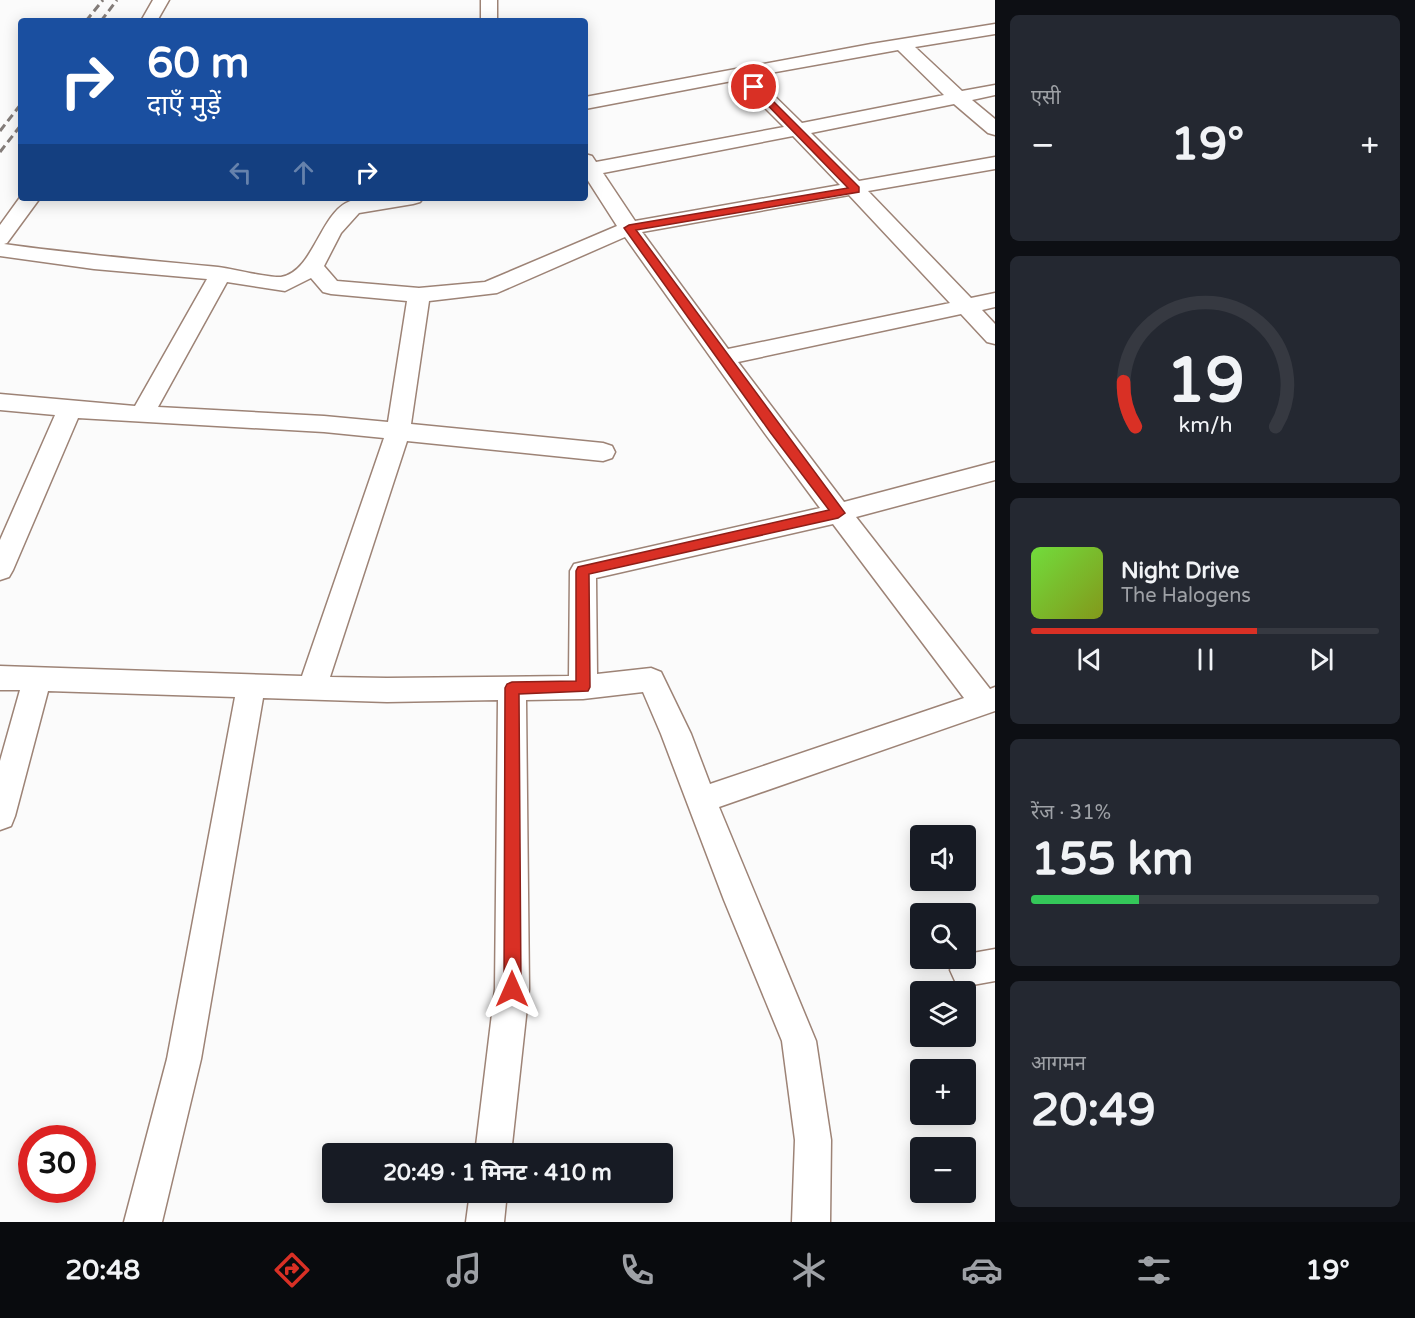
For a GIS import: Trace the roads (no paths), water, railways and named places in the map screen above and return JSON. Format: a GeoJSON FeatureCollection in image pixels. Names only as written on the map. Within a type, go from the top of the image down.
{"type":"FeatureCollection","features":[{"type":"Feature","properties":{"kind":"street"},"geometry":{"type":"LineString","coordinates":[[151,18],[161,0]]}},
{"type":"Feature","properties":{"kind":"street"},"geometry":{"type":"LineString","coordinates":[[489,0],[489,18]]}},
{"type":"Feature","properties":{"kind":"street"},"geometry":{"type":"LineString","coordinates":[[588,102],[995,29]]}},
{"type":"Feature","properties":{"kind":"street"},"geometry":{"type":"LineString","coordinates":[[902,44],[957,97],[995,129]]}},
{"type":"Feature","properties":{"kind":"street"},"geometry":{"type":"LineString","coordinates":[[741,73],[995,337]]}},
{"type":"Feature","properties":{"kind":"street"},"geometry":{"type":"LineString","coordinates":[[588,167],[797,131],[995,90]]}},
{"type":"Feature","properties":{"kind":"street"},"geometry":{"type":"LineString","coordinates":[[313,267],[331,287],[419,295],[489,288],[629,228],[856,190],[995,163]]}},
{"type":"Feature","properties":{"kind":"street"},"geometry":{"type":"LineString","coordinates":[[588,168],[722,358],[838,513],[989,700],[702,800]]}},
{"type":"Feature","properties":{"kind":"street"},"geometry":{"type":"LineString","coordinates":[[0,238],[28,201]]}},
{"type":"Feature","properties":{"kind":"street"},"geometry":{"type":"LineString","coordinates":[[0,250],[94,263],[221,274],[285,284],[313,267],[332,231],[352,203],[376,201]]}},
{"type":"Feature","properties":{"kind":"street"},"geometry":{"type":"LineString","coordinates":[[142,414],[221,274]]}},
{"type":"Feature","properties":{"kind":"street"},"geometry":{"type":"LineString","coordinates":[[312,688],[398,432],[419,295]]}},
{"type":"Feature","properties":{"kind":"street"},"geometry":{"type":"LineString","coordinates":[[722,358],[995,300]]}},
{"type":"Feature","properties":{"kind":"street"},"geometry":{"type":"LineString","coordinates":[[0,402],[142,414],[324,424],[603,452]]}},
{"type":"Feature","properties":{"kind":"street"},"geometry":{"type":"LineString","coordinates":[[0,570],[70,409]]}},
{"type":"Feature","properties":{"kind":"street"},"geometry":{"type":"LineString","coordinates":[[583,687],[583,571],[838,513],[995,471]]}},
{"type":"Feature","properties":{"kind":"street"},"geometry":{"type":"LineString","coordinates":[[0,678],[387,690],[583,687],[651,680],[676,734],[740,900],[799,1041],[813,1140],[811,1222]]}},
{"type":"Feature","properties":{"kind":"street"},"geometry":{"type":"LineString","coordinates":[[0,816],[37,679]]}},
{"type":"Feature","properties":{"kind":"street"},"geometry":{"type":"LineString","coordinates":[[143,1222],[184,1059],[251,686]]}},
{"type":"Feature","properties":{"kind":"street"},"geometry":{"type":"LineString","coordinates":[[494,1143],[512,989],[512,688]]}},
{"type":"Feature","properties":{"kind":"street"},"geometry":{"type":"LineString","coordinates":[[485,1222],[488,1203]]}},
{"type":"Feature","properties":{"kind":"railway"},"geometry":{"type":"LineString","coordinates":[[88,18],[103,0]]}},
{"type":"Feature","properties":{"kind":"railway"},"geometry":{"type":"LineString","coordinates":[[103,18],[117,0]]}},
{"type":"Feature","properties":{"kind":"railway"},"geometry":{"type":"LineString","coordinates":[[0,131],[18,108]]}},
{"type":"Feature","properties":{"kind":"railway"},"geometry":{"type":"LineString","coordinates":[[0,152],[18,129]]}}]}
